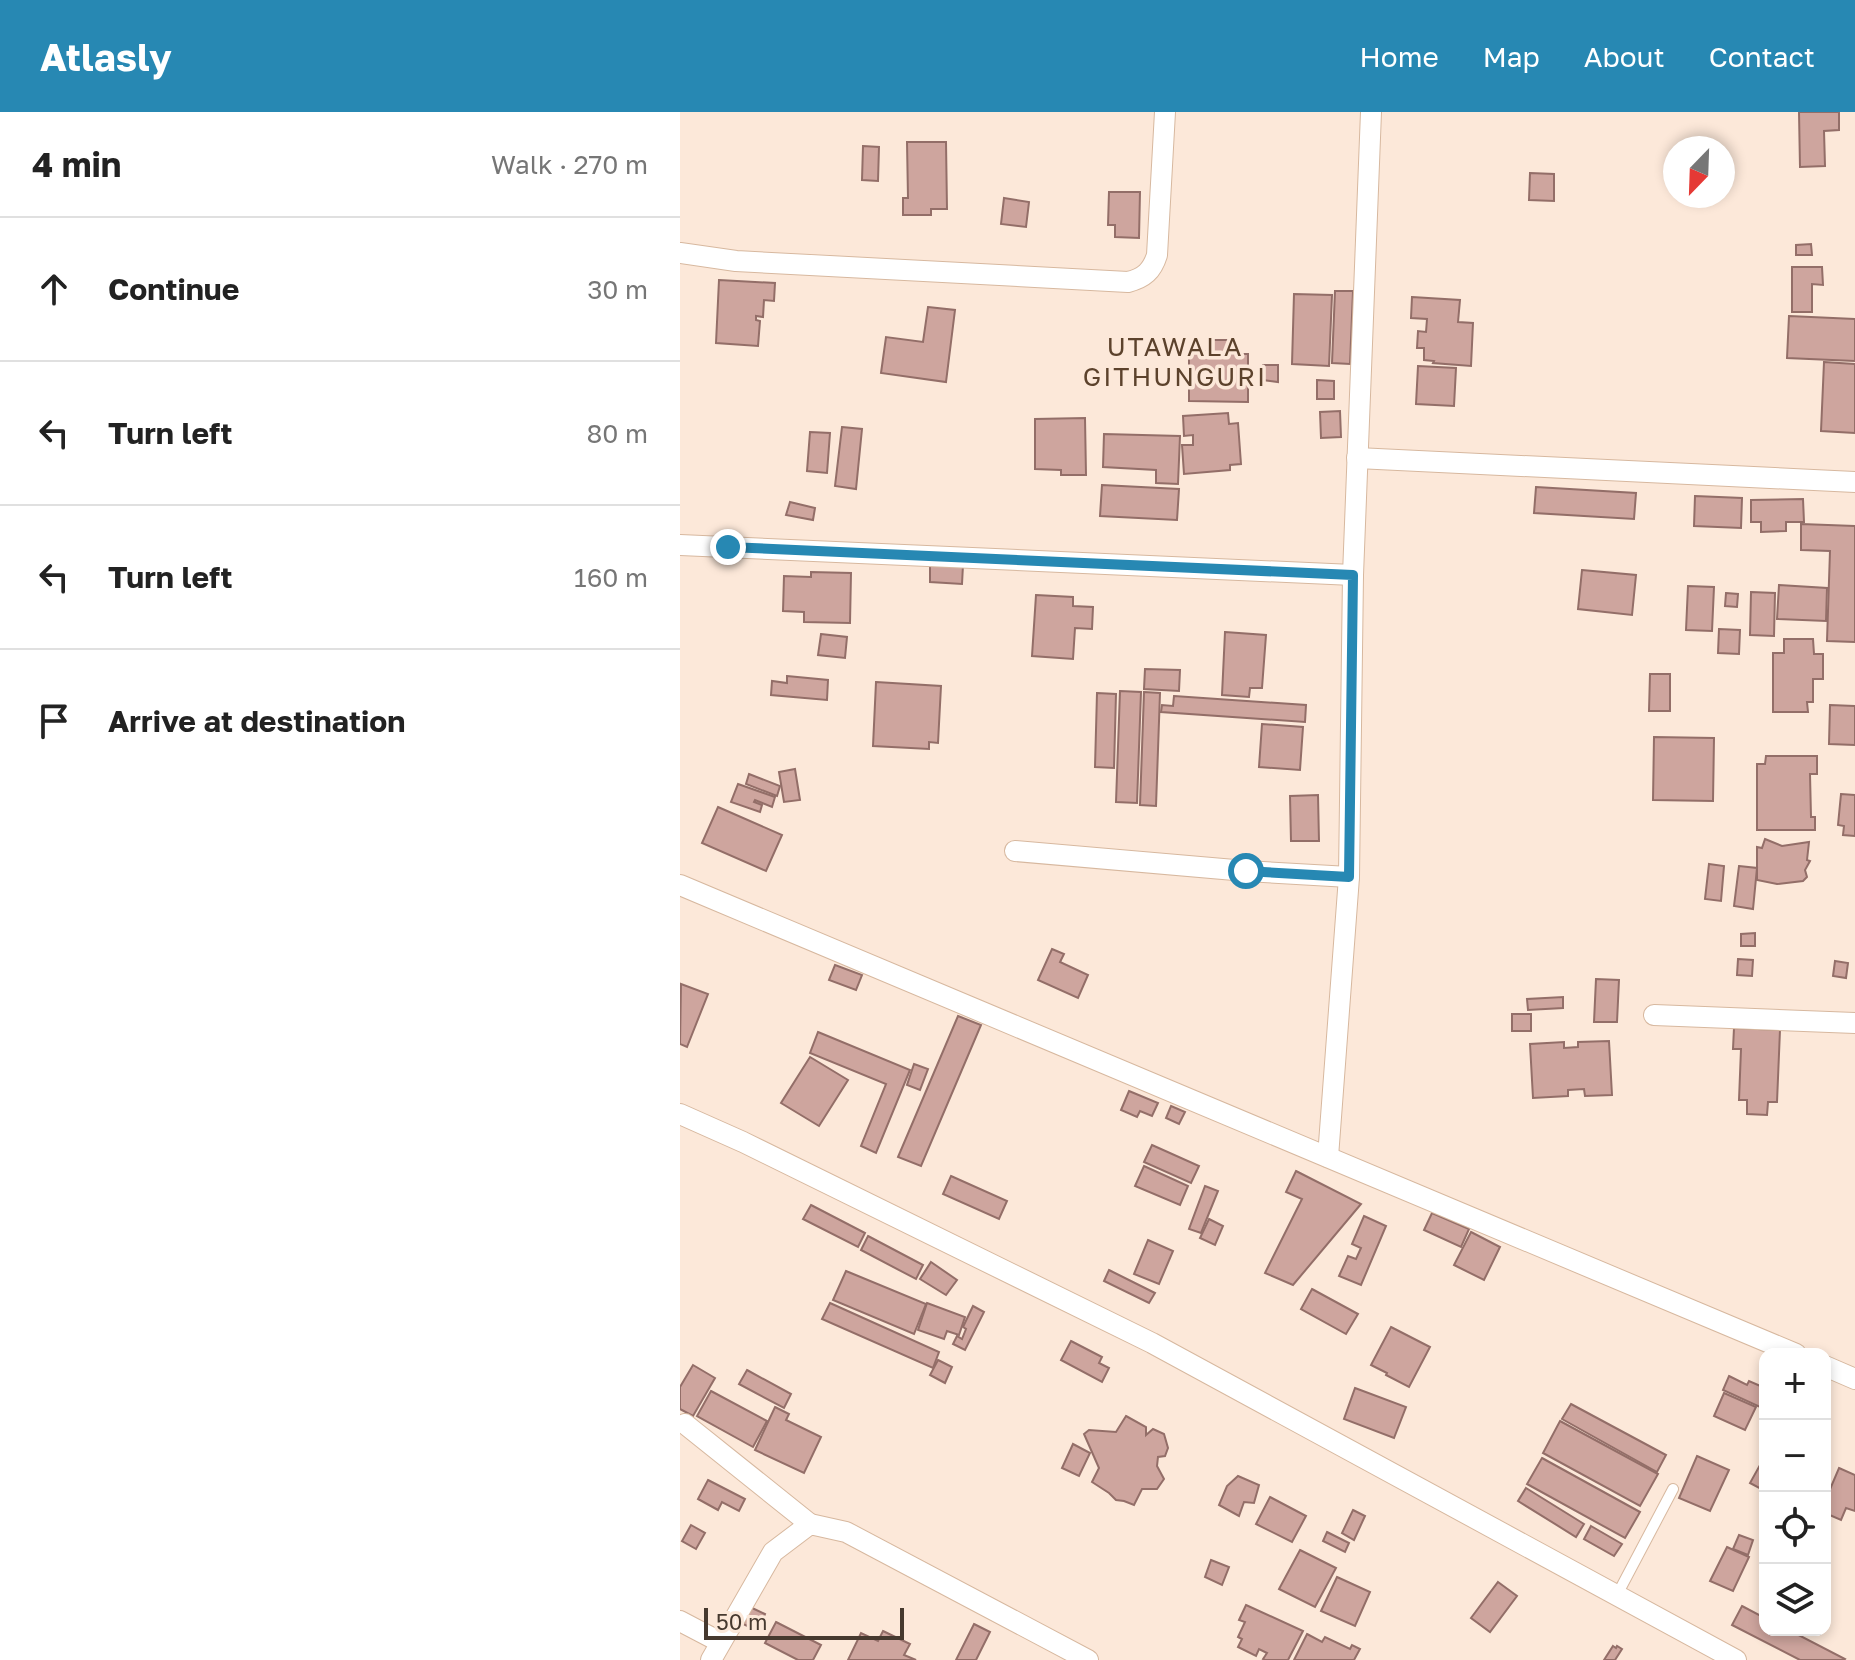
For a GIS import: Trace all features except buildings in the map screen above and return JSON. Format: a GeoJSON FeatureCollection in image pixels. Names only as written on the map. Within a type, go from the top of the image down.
{"type":"FeatureCollection","features":[{"type":"Feature","properties":{"kind":"street"},"geometry":{"type":"LineString","coordinates":[[680,253],[736,261],[1128,282],[1140,279],[1154,266],[1157,255],[1165,112]]}},
{"type":"Feature","properties":{"kind":"street"},"geometry":{"type":"LineString","coordinates":[[1328,1157],[1349,877],[1353,575],[1371,112]]}},
{"type":"Feature","properties":{"kind":"street"},"geometry":{"type":"LineString","coordinates":[[1357,458],[1855,482]]}},
{"type":"Feature","properties":{"kind":"street"},"geometry":{"type":"LineString","coordinates":[[680,545],[1353,575]]}},
{"type":"Feature","properties":{"kind":"street"},"geometry":{"type":"LineString","coordinates":[[1015,851],[1349,877]]}},
{"type":"Feature","properties":{"kind":"street"},"geometry":{"type":"LineString","coordinates":[[680,885],[1782,1348]]}},
{"type":"Feature","properties":{"kind":"street"},"geometry":{"type":"LineString","coordinates":[[1654,1015],[1855,1023]]}},
{"type":"Feature","properties":{"kind":"street"},"geometry":{"type":"LineString","coordinates":[[680,1114],[1152,1343],[1736,1660]]}},
{"type":"Feature","properties":{"kind":"street"},"geometry":{"type":"LineString","coordinates":[[1831,1369],[1855,1379]]}},
{"type":"Feature","properties":{"kind":"street"},"geometry":{"type":"LineString","coordinates":[[685,1424],[810,1524],[846,1532],[1088,1660]]}},
{"type":"Feature","properties":{"kind":"street"},"geometry":{"type":"LineString","coordinates":[[680,1621],[716,1651],[773,1552],[810,1524]]}},
{"type":"Feature","properties":{"kind":"lane"},"geometry":{"type":"LineString","coordinates":[[1617,1595],[1673,1489]]}},
{"type":"Feature","properties":{"kind":"district","name":"UTAWALA GITHUNGURI"},"geometry":{"type":"Point","coordinates":[1175,362]}},
{"type":"Feature","properties":{"kind":"route"},"geometry":{"type":"LineString","coordinates":[[728,547],[1353,575],[1349,877],[1246,871]]}}]}
